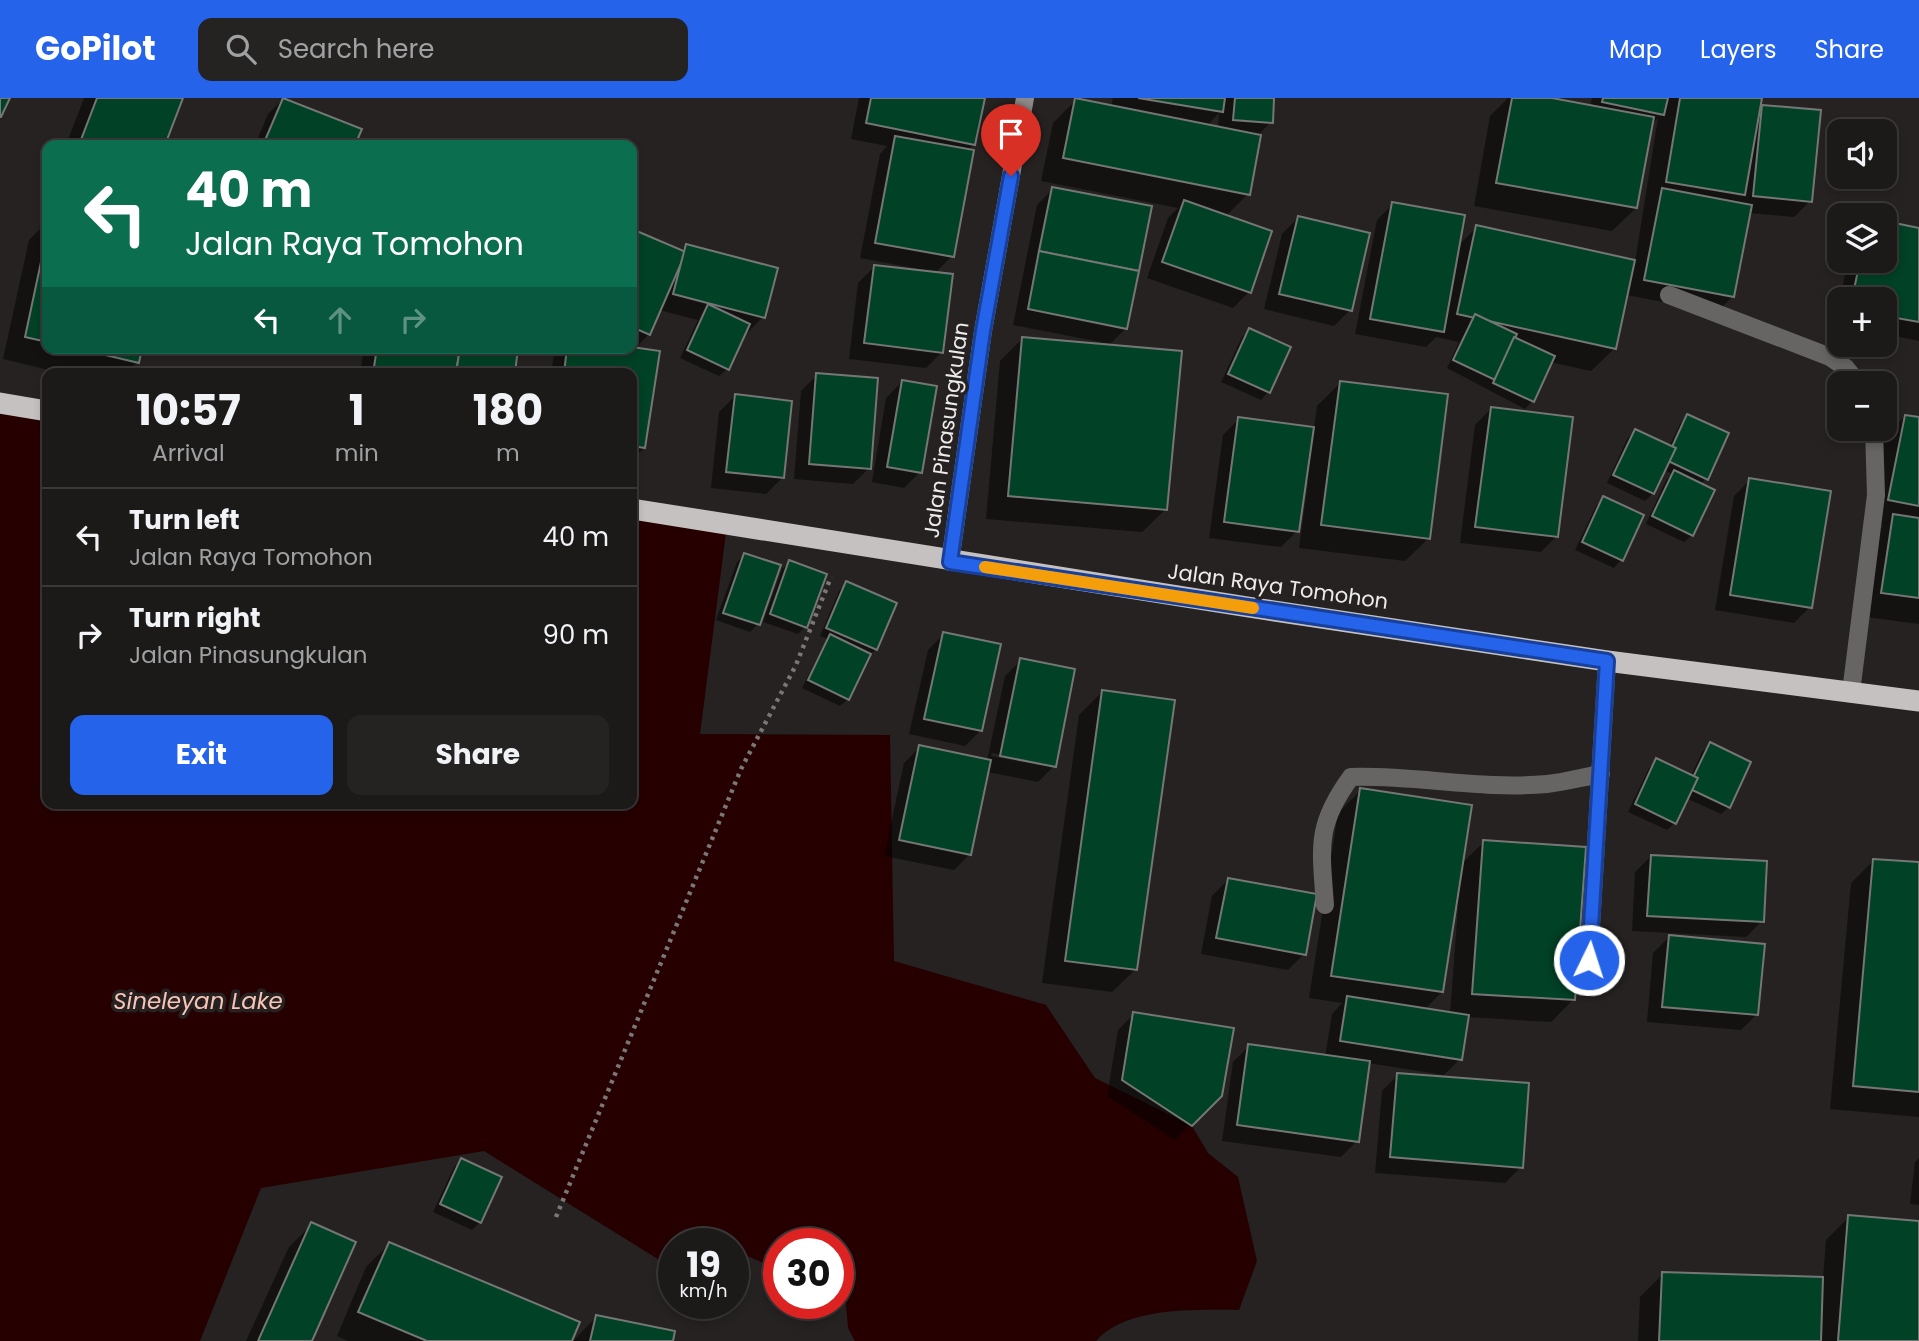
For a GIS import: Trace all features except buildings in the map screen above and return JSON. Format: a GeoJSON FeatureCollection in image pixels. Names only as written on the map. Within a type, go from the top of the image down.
{"type":"FeatureCollection","features":[{"type":"Feature","properties":{"kind":"highway"},"geometry":{"type":"LineString","coordinates":[[0,403],[42,410]]}},
{"type":"Feature","properties":{"kind":"highway","name":"Jalan Raya Tomohon"},"geometry":{"type":"LineString","coordinates":[[637,510],[845,541],[950,562],[1607,661],[1919,701]]}},
{"type":"Feature","properties":{"kind":"street","name":"Jalan Pinasungkulan"},"geometry":{"type":"LineString","coordinates":[[950,562],[983,331],[1025,98]]}},
{"type":"Feature","properties":{"kind":"street"},"geometry":{"type":"LineString","coordinates":[[1669,295],[1830,357],[1848,371]]}},
{"type":"Feature","properties":{"kind":"street"},"geometry":{"type":"LineString","coordinates":[[1851,692],[1876,495],[1874,441]]}},
{"type":"Feature","properties":{"kind":"street"},"geometry":{"type":"LineString","coordinates":[[1589,960],[1607,661]]}},
{"type":"Feature","properties":{"kind":"street"},"geometry":{"type":"LineString","coordinates":[[1325,905],[1320,841],[1332,803],[1350,777],[1398,776],[1507,785],[1549,784],[1601,774]]}},
{"type":"Feature","properties":{"kind":"path"},"geometry":{"type":"LineString","coordinates":[[556,1217],[741,769],[796,665],[845,541]]}},
{"type":"Feature","properties":{"kind":"water","name":"Sineleyan Lake"},"geometry":{"type":"Polygon","coordinates":[[[0,403],[42,410],[42,809],[637,809],[637,510],[727,525],[700,734],[890,735],[894,961],[1046,1005],[1095,1078],[1192,1126],[1208,1153],[1238,1177],[1257,1261],[1239,1310],[1163,1312],[1144,1316],[1125,1321],[1096,1341],[855,1341],[848,1328],[847,1319],[854,1319],[854,1228],[763,1228],[763,1263],[749,1257],[749,1228],[658,1228],[658,1259],[484,1151],[261,1188],[200,1341],[0,1341],[0,403]]]}},
{"type":"Feature","properties":{"kind":"slow traffic"},"geometry":{"type":"LineString","coordinates":[[985,567],[1253,608]]}},
{"type":"Feature","properties":{"kind":"route"},"geometry":{"type":"LineString","coordinates":[[1011,176],[983,331],[950,562],[1607,661],[1589,960]]}}]}
